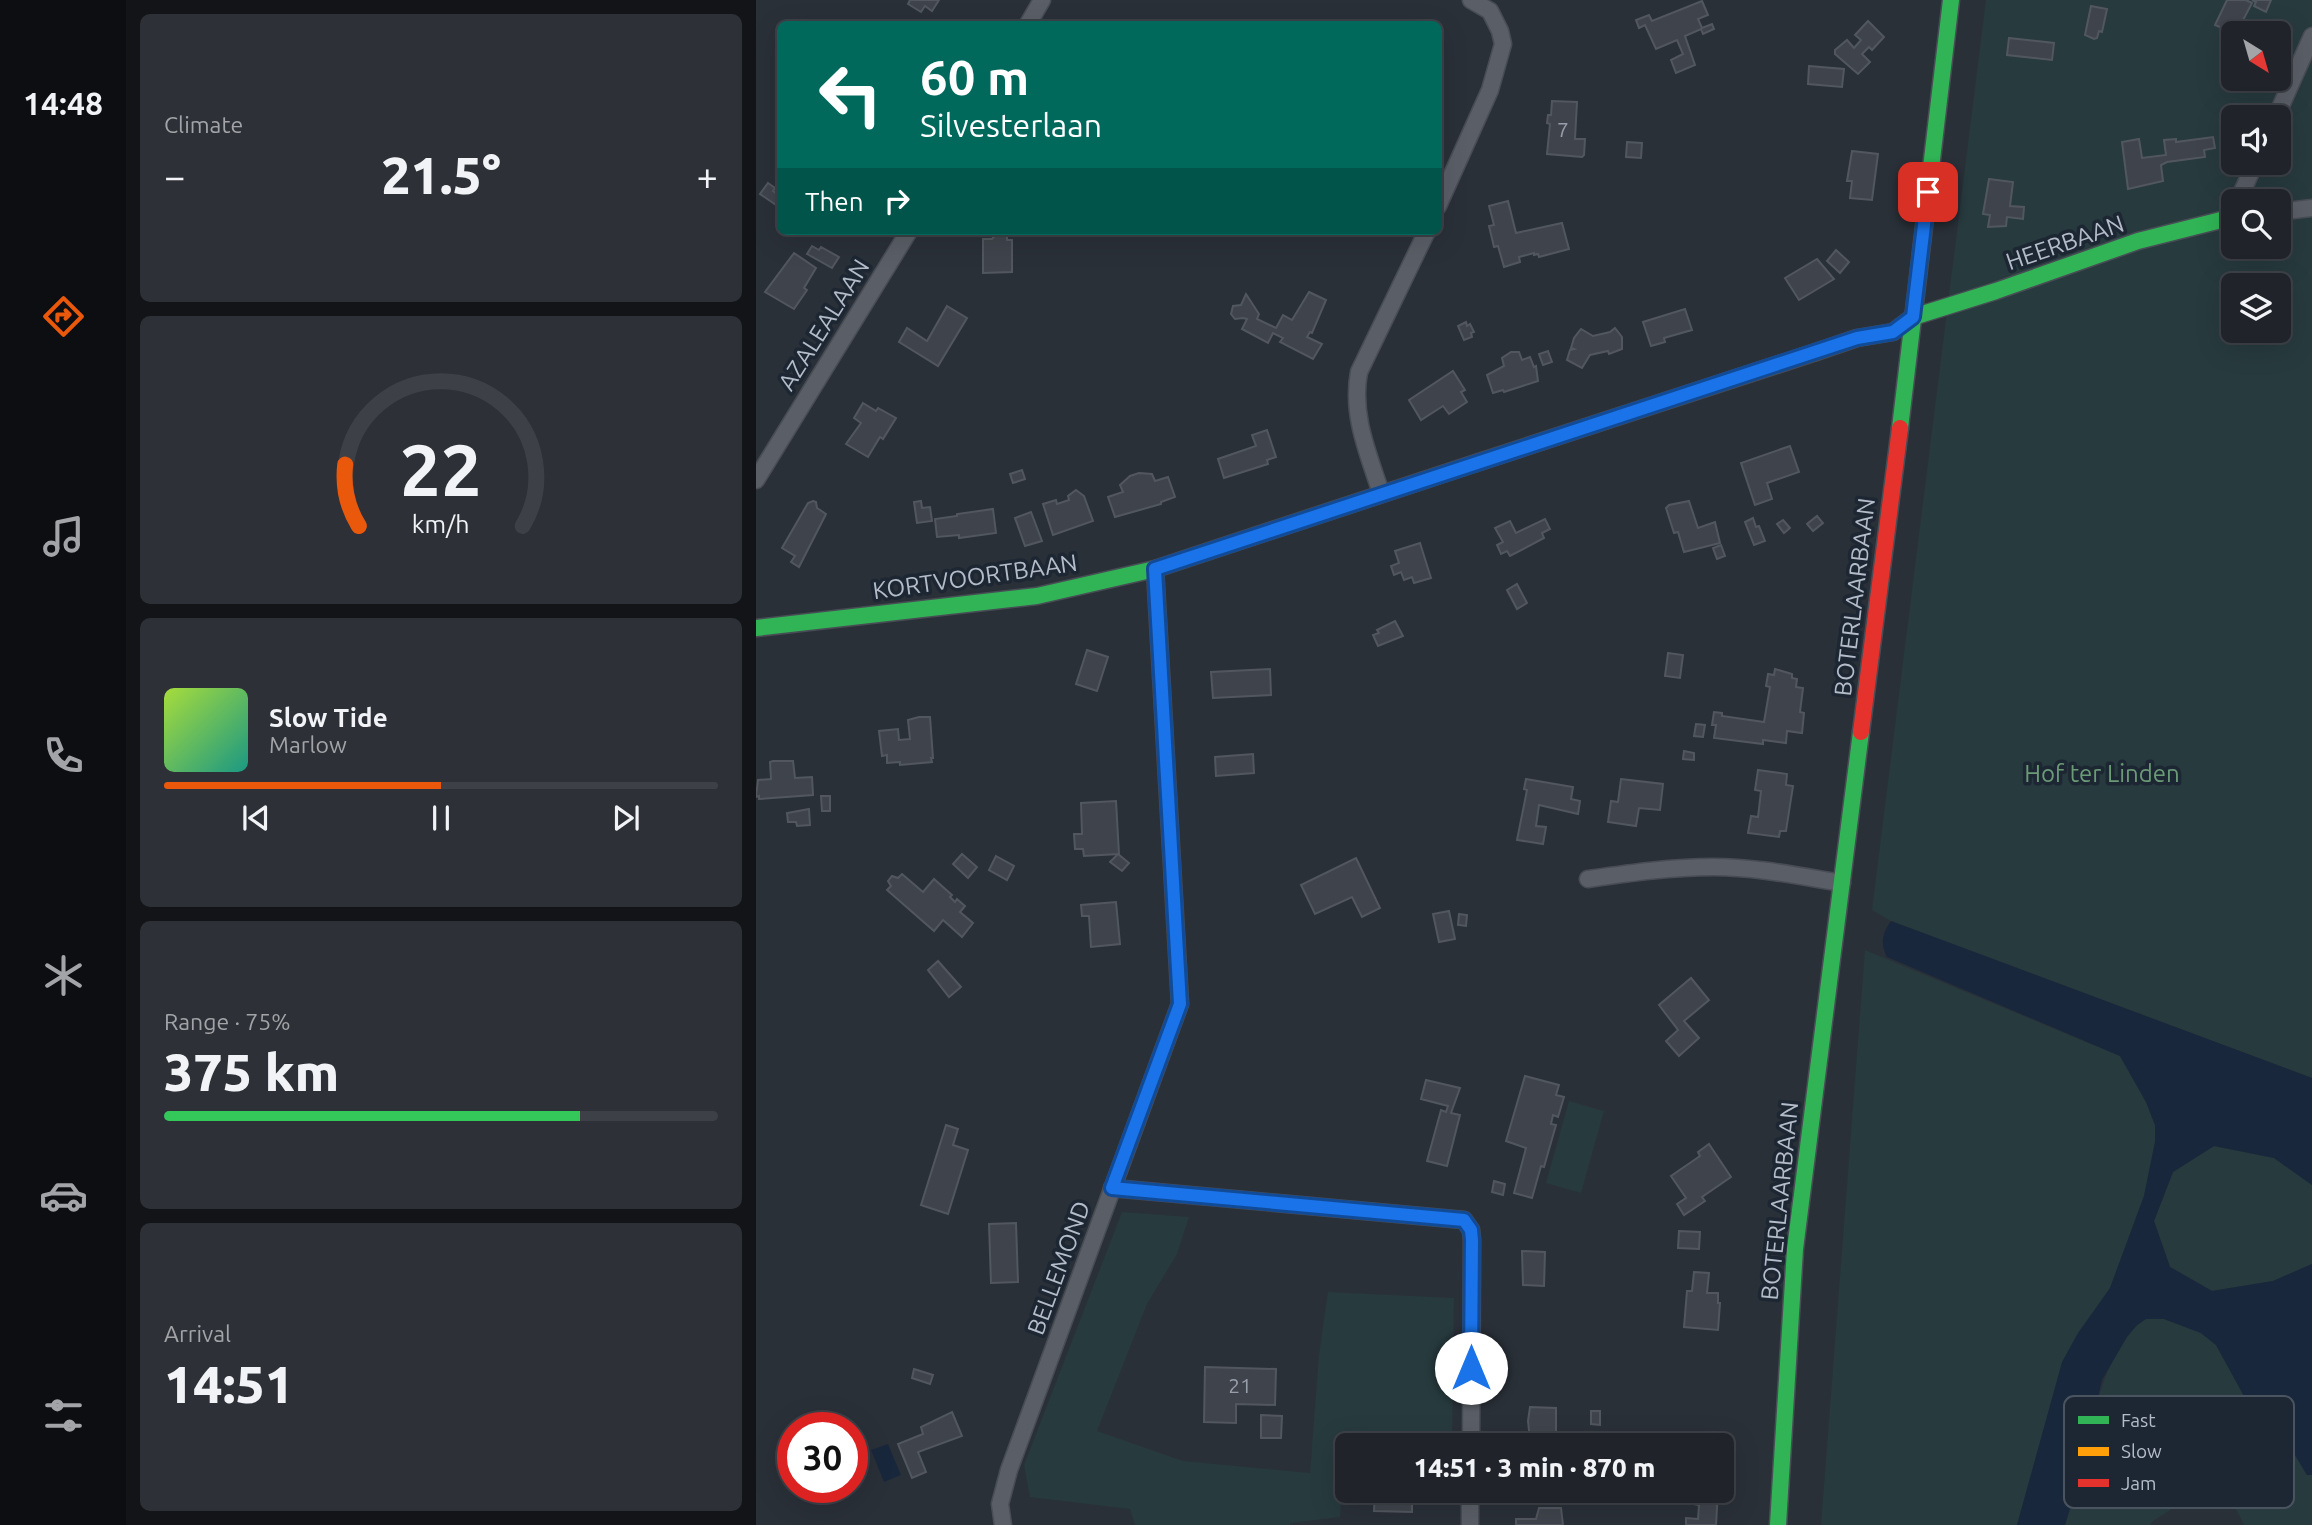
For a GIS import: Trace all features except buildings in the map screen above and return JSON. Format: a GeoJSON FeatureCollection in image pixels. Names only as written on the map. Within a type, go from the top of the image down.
{"type":"FeatureCollection","features":[{"type":"Feature","properties":{"kind":"street"},"geometry":{"type":"LineString","coordinates":[[1030,21],[1042,0]]}},
{"type":"Feature","properties":{"kind":"street"},"geometry":{"type":"LineString","coordinates":[[1442,197],[1490,90],[1503,44],[1490,11],[1471,0]]}},
{"type":"Feature","properties":{"kind":"street","name":"BOTERLAARBAAN"},"geometry":{"type":"LineString","coordinates":[[1778,1525],[1795,1250],[1951,0]]}},
{"type":"Feature","properties":{"kind":"street"},"geometry":{"type":"LineString","coordinates":[[2281,105],[2312,36]]}},
{"type":"Feature","properties":{"kind":"street"},"geometry":{"type":"LineString","coordinates":[[2291,210],[2312,208]]}},
{"type":"Feature","properties":{"kind":"street","name":"HEERBAAN"},"geometry":{"type":"LineString","coordinates":[[1913,317],[2138,241],[2221,219]]}},
{"type":"Feature","properties":{"kind":"street","name":"AZALEALAAN"},"geometry":{"type":"LineString","coordinates":[[756,480],[907,235]]}},
{"type":"Feature","properties":{"kind":"street"},"geometry":{"type":"LineString","coordinates":[[1381,493],[1358,423],[1355,392],[1359,372],[1425,235]]}},
{"type":"Feature","properties":{"kind":"street","name":"KORTVOORTBAAN"},"geometry":{"type":"LineString","coordinates":[[756,628],[1037,596],[1155,569],[1857,338],[1893,332],[1913,317]]}},
{"type":"Feature","properties":{"kind":"street","name":"BELLEMOND"},"geometry":{"type":"LineString","coordinates":[[1003,1525],[1000,1504],[1009,1470],[1180,1004],[1155,569]]}},
{"type":"Feature","properties":{"kind":"street"},"geometry":{"type":"LineString","coordinates":[[1588,879],[1712,867],[1753,869],[1842,883]]}},
{"type":"Feature","properties":{"kind":"street"},"geometry":{"type":"LineString","coordinates":[[1112,1188],[1464,1220],[1471,1230],[1472,1240],[1471,1433]]}},
{"type":"Feature","properties":{"kind":"street"},"geometry":{"type":"LineString","coordinates":[[1470,1503],[1470,1525]]}},
{"type":"Feature","properties":{"kind":"green space","name":"Hof ter Linden"},"geometry":{"type":"Polygon","coordinates":[[[1986,0],[2312,0],[2312,1078],[1891,921],[1872,910],[1986,0]]]}},
{"type":"Feature","properties":{"kind":"green space"},"geometry":{"type":"Polygon","coordinates":[[[1865,950],[2120,1056],[2146,1102],[2155,1125],[2155,1142],[2144,1196],[2110,1288],[2052,1400],[2017,1525],[1821,1525],[1865,950]]]}},
{"type":"Feature","properties":{"kind":"green space"},"geometry":{"type":"Polygon","coordinates":[[[1569,1101],[1604,1111],[1581,1193],[1546,1183],[1569,1101]]]}},
{"type":"Feature","properties":{"kind":"green space"},"geometry":{"type":"Polygon","coordinates":[[[2214,1146],[2274,1158],[2312,1185],[2312,1264],[2273,1281],[2212,1291],[2170,1267],[2154,1221],[2173,1172],[2214,1146]]]}},
{"type":"Feature","properties":{"kind":"green space"},"geometry":{"type":"Polygon","coordinates":[[[1122,1212],[1189,1217],[1177,1254],[1147,1304],[1097,1431],[1183,1461],[1310,1473],[1319,1355],[1328,1292],[1454,1298],[1452,1433],[1335,1433],[1335,1503],[1341,1503],[1340,1517],[1290,1525],[1135,1525],[1130,1509],[1030,1497],[1024,1465],[1122,1212]]]}},
{"type":"Feature","properties":{"kind":"green space"},"geometry":{"type":"Polygon","coordinates":[[[2146,1319],[2164,1319],[2201,1333],[2216,1345],[2244,1396],[2099,1396],[2115,1356],[2129,1334],[2146,1319]]]}},
{"type":"Feature","properties":{"kind":"green space"},"geometry":{"type":"Polygon","coordinates":[[[2294,1453],[2307,1475],[2312,1475],[2312,1525],[2244,1525],[2234,1508],[2294,1508],[2294,1453]]]}},
{"type":"Feature","properties":{"kind":"green space"},"geometry":{"type":"Polygon","coordinates":[[[2070,1508],[2173,1508],[2150,1525],[2065,1525],[2070,1508]]]}},
{"type":"Feature","properties":{"kind":"water"},"geometry":{"type":"Polygon","coordinates":[[[1891,921],[2312,1078],[2312,1185],[2274,1158],[2214,1146],[2173,1172],[2154,1221],[2170,1267],[2212,1291],[2273,1281],[2312,1264],[2312,1475],[2307,1475],[2294,1453],[2294,1396],[2244,1396],[2216,1345],[2201,1333],[2164,1319],[2146,1319],[2127,1337],[2102,1380],[2098,1396],[2064,1396],[2064,1508],[2070,1508],[2065,1525],[2017,1525],[2062,1362],[2078,1333],[2110,1288],[2144,1196],[2155,1142],[2155,1125],[2146,1102],[2120,1056],[1887,957],[1883,948],[1886,930],[1891,921]]]}},
{"type":"Feature","properties":{"kind":"water"},"geometry":{"type":"Polygon","coordinates":[[[888,1444],[901,1475],[884,1482],[871,1450],[888,1444]]]}},
{"type":"Feature","properties":{"kind":"traffic: fast"},"geometry":{"type":"LineString","coordinates":[[1900,428],[1951,0]]}},
{"type":"Feature","properties":{"kind":"traffic: fast"},"geometry":{"type":"LineString","coordinates":[[1816,352],[1857,338],[1893,332],[1913,317],[2138,241],[2221,220]]}},
{"type":"Feature","properties":{"kind":"traffic: fast"},"geometry":{"type":"LineString","coordinates":[[756,628],[1037,596],[1155,569],[1476,463]]}},
{"type":"Feature","properties":{"kind":"traffic: fast"},"geometry":{"type":"LineString","coordinates":[[1778,1525],[1795,1249],[1861,732]]}},
{"type":"Feature","properties":{"kind":"traffic: slow"},"geometry":{"type":"LineString","coordinates":[[1476,463],[1816,352]]}},
{"type":"Feature","properties":{"kind":"traffic: jam"},"geometry":{"type":"LineString","coordinates":[[1861,732],[1900,428]]}},
{"type":"Feature","properties":{"kind":"route"},"geometry":{"type":"LineString","coordinates":[[1471,1368],[1472,1240],[1471,1230],[1464,1220],[1112,1188],[1180,1004],[1155,569],[1857,338],[1893,332],[1913,317],[1928,192]]}}]}
